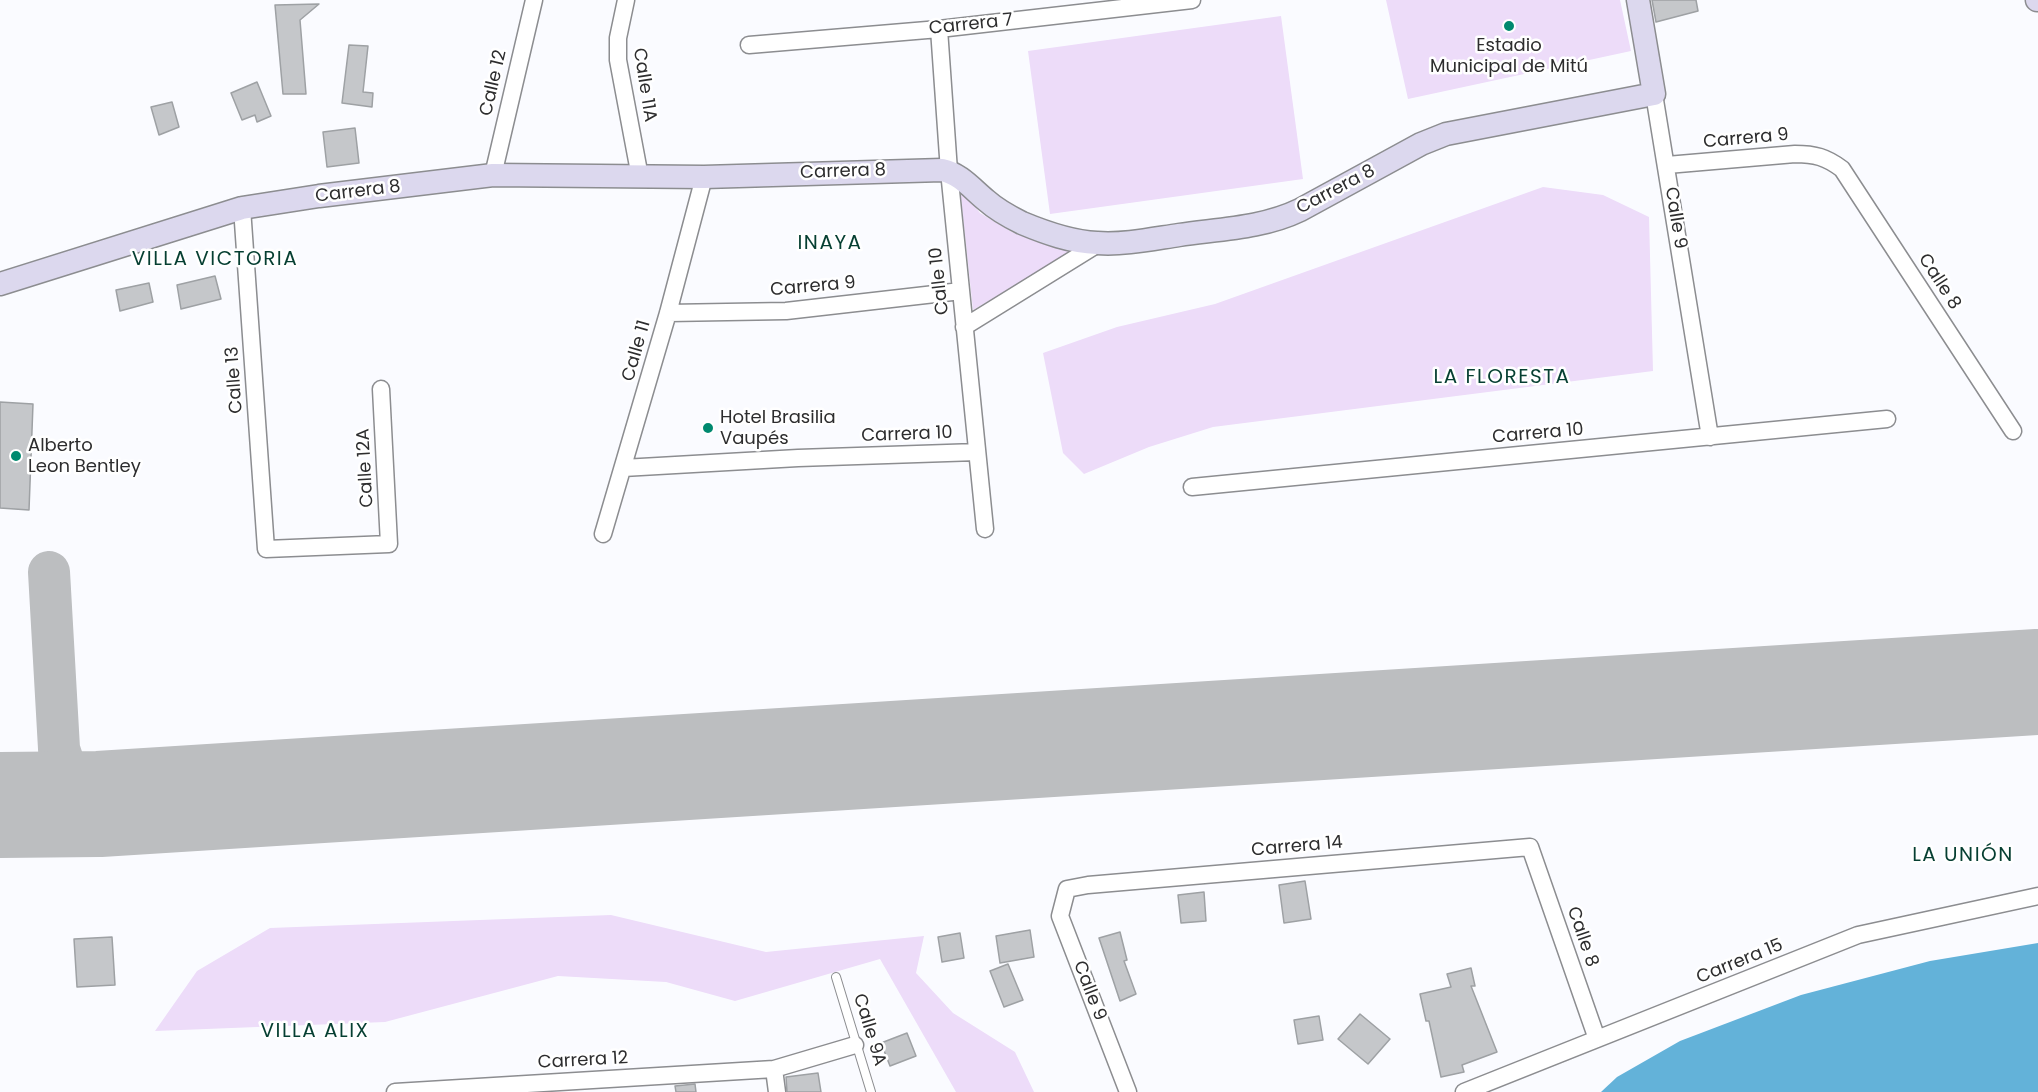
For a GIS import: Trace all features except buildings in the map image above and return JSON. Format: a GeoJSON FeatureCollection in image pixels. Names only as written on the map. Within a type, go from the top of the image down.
{"type":"FeatureCollection","features":[{"type":"Feature","properties":{"kind":"street","name":"Calle 12"},"geometry":{"type":"LineString","coordinates":[[493,176],[534,0]]}},
{"type":"Feature","properties":{"kind":"street","name":"Calle 11A"},"geometry":{"type":"LineString","coordinates":[[626,0],[618,38],[618,60],[640,177]]}},
{"type":"Feature","properties":{"kind":"street","name":"Carrera 7"},"geometry":{"type":"LineString","coordinates":[[749,45],[939,29],[1192,0]]}},
{"type":"Feature","properties":{"kind":"street","name":"Calle 9"},"geometry":{"type":"LineString","coordinates":[[1638,0],[1710,437]]}},
{"type":"Feature","properties":{"kind":"street","name":"Calle 10"},"geometry":{"type":"LineString","coordinates":[[939,29],[964,327],[985,529]]}},
{"type":"Feature","properties":{"kind":"street","name":"Carrera 8"},"geometry":{"type":"LineString","coordinates":[[0,284],[242,208],[493,176],[704,177],[931,169],[950,171],[988,202],[1020,222],[1049,234],[1075,241],[1123,243],[1274,221],[1300,210],[1421,144],[1446,134],[1654,94]]}},
{"type":"Feature","properties":{"kind":"street","name":"Carrera 9"},"geometry":{"type":"LineString","coordinates":[[1667,165],[1795,154],[1814,154],[1829,159]]}},
{"type":"Feature","properties":{"kind":"street","name":"Calle 8"},"geometry":{"type":"LineString","coordinates":[[1829,159],[1842,169],[1854,186],[2013,431]]}},
{"type":"Feature","properties":{"kind":"street","name":"Calle 11"},"geometry":{"type":"LineString","coordinates":[[603,534],[668,313],[704,177]]}},
{"type":"Feature","properties":{"kind":"street","name":"Calle 13"},"geometry":{"type":"LineString","coordinates":[[242,208],[266,549],[389,544]]}},
{"type":"Feature","properties":{"kind":"street"},"geometry":{"type":"LineString","coordinates":[[964,327],[1098,243]]}},
{"type":"Feature","properties":{"kind":"street","name":"Carrera 9"},"geometry":{"type":"LineString","coordinates":[[668,313],[786,311],[961,291]]}},
{"type":"Feature","properties":{"kind":"street","name":"Calle 12A"},"geometry":{"type":"LineString","coordinates":[[381,389],[389,544]]}},
{"type":"Feature","properties":{"kind":"street","name":"Carrera 10"},"geometry":{"type":"LineString","coordinates":[[1192,487],[1887,419]]}},
{"type":"Feature","properties":{"kind":"street","name":"Carrera 10"},"geometry":{"type":"LineString","coordinates":[[623,468],[798,458],[977,452]]}},
{"type":"Feature","properties":{"kind":"street","name":"Calle 8"},"geometry":{"type":"LineString","coordinates":[[1530,847],[1597,1040]]}},
{"type":"Feature","properties":{"kind":"street","name":"Carrera 14"},"geometry":{"type":"LineString","coordinates":[[1067,889],[1088,885],[1530,847]]}},
{"type":"Feature","properties":{"kind":"street","name":"Calle 9"},"geometry":{"type":"LineString","coordinates":[[1067,889],[1060,916],[1128,1092]]}},
{"type":"Feature","properties":{"kind":"street","name":"Carrera 15"},"geometry":{"type":"LineString","coordinates":[[1464,1092],[1858,935],[2038,896]]}},
{"type":"Feature","properties":{"kind":"street","name":"Carrera 12"},"geometry":{"type":"LineString","coordinates":[[395,1092],[774,1069],[855,1045]]}},
{"type":"Feature","properties":{"kind":"street"},"geometry":{"type":"LineString","coordinates":[[774,1069],[777,1092]]}},
{"type":"Feature","properties":{"kind":"lane","name":"Calle 9A"},"geometry":{"type":"LineString","coordinates":[[836,978],[871,1092]]}},
{"type":"Feature","properties":{"kind":"shaded area","name":"Estadio Municipal de Mitú"},"geometry":{"type":"Polygon","coordinates":[[[1386,0],[1620,0],[1631,51],[1408,99],[1386,0]]]}},
{"type":"Feature","properties":{"kind":"shaded area"},"geometry":{"type":"Polygon","coordinates":[[[1281,16],[1303,179],[1050,214],[1028,51],[1281,16]]]}},
{"type":"Feature","properties":{"kind":"shaded area"},"geometry":{"type":"Polygon","coordinates":[[[1543,187],[1603,195],[1649,217],[1653,371],[1213,427],[1149,447],[1084,474],[1063,453],[1043,353],[1117,327],[1215,304],[1543,187]]]}},
{"type":"Feature","properties":{"kind":"shaded area"},"geometry":{"type":"Polygon","coordinates":[[[960,188],[980,213],[1012,232],[1076,249],[973,310],[960,188]]]}},
{"type":"Feature","properties":{"kind":"shaded area"},"geometry":{"type":"Polygon","coordinates":[[[611,915],[766,952],[924,936],[916,973],[953,1013],[1015,1052],[1034,1092],[956,1092],[880,959],[735,1001],[666,982],[558,976],[385,1022],[155,1031],[197,971],[270,928],[611,915]]]}},
{"type":"Feature","properties":{"kind":"water"},"geometry":{"type":"Polygon","coordinates":[[[2038,943],[2038,1092],[1601,1092],[1617,1077],[1680,1041],[1801,995],[1930,961],[2038,943]]]}},
{"type":"Feature","properties":{"kind":"taxiway"},"geometry":{"type":"LineString","coordinates":[[28,804],[51,783],[60,766],[49,572]]}},
{"type":"Feature","properties":{"kind":"taxiway"},"geometry":{"type":"LineString","coordinates":[[60,752],[73,783],[99,804]]}},
{"type":"Feature","properties":{"kind":"runway"},"geometry":{"type":"LineString","coordinates":[[0,805],[99,804],[2038,682]]}},
{"type":"Feature","properties":{"kind":"place","name":"Estadio Municipal de Mitú"},"geometry":{"type":"Point","coordinates":[1509,26]}},
{"type":"Feature","properties":{"kind":"place","name":"Hotel Brasilia Vaupés"},"geometry":{"type":"Point","coordinates":[708,428]}},
{"type":"Feature","properties":{"kind":"place","name":"Alberto Leon Bentley"},"geometry":{"type":"Point","coordinates":[16,456]}},
{"type":"Feature","properties":{"kind":"district","name":"INAYA"},"geometry":{"type":"Point","coordinates":[830,244]}},
{"type":"Feature","properties":{"kind":"district","name":"VILLA VICTORIA"},"geometry":{"type":"Point","coordinates":[215,260]}},
{"type":"Feature","properties":{"kind":"district","name":"LA FLORESTA"},"geometry":{"type":"Point","coordinates":[1502,378]}},
{"type":"Feature","properties":{"kind":"district","name":"LA UNIÓN"},"geometry":{"type":"Point","coordinates":[1963,856]}},
{"type":"Feature","properties":{"kind":"district","name":"VILLA ALIX"},"geometry":{"type":"Point","coordinates":[315,1032]}}]}
